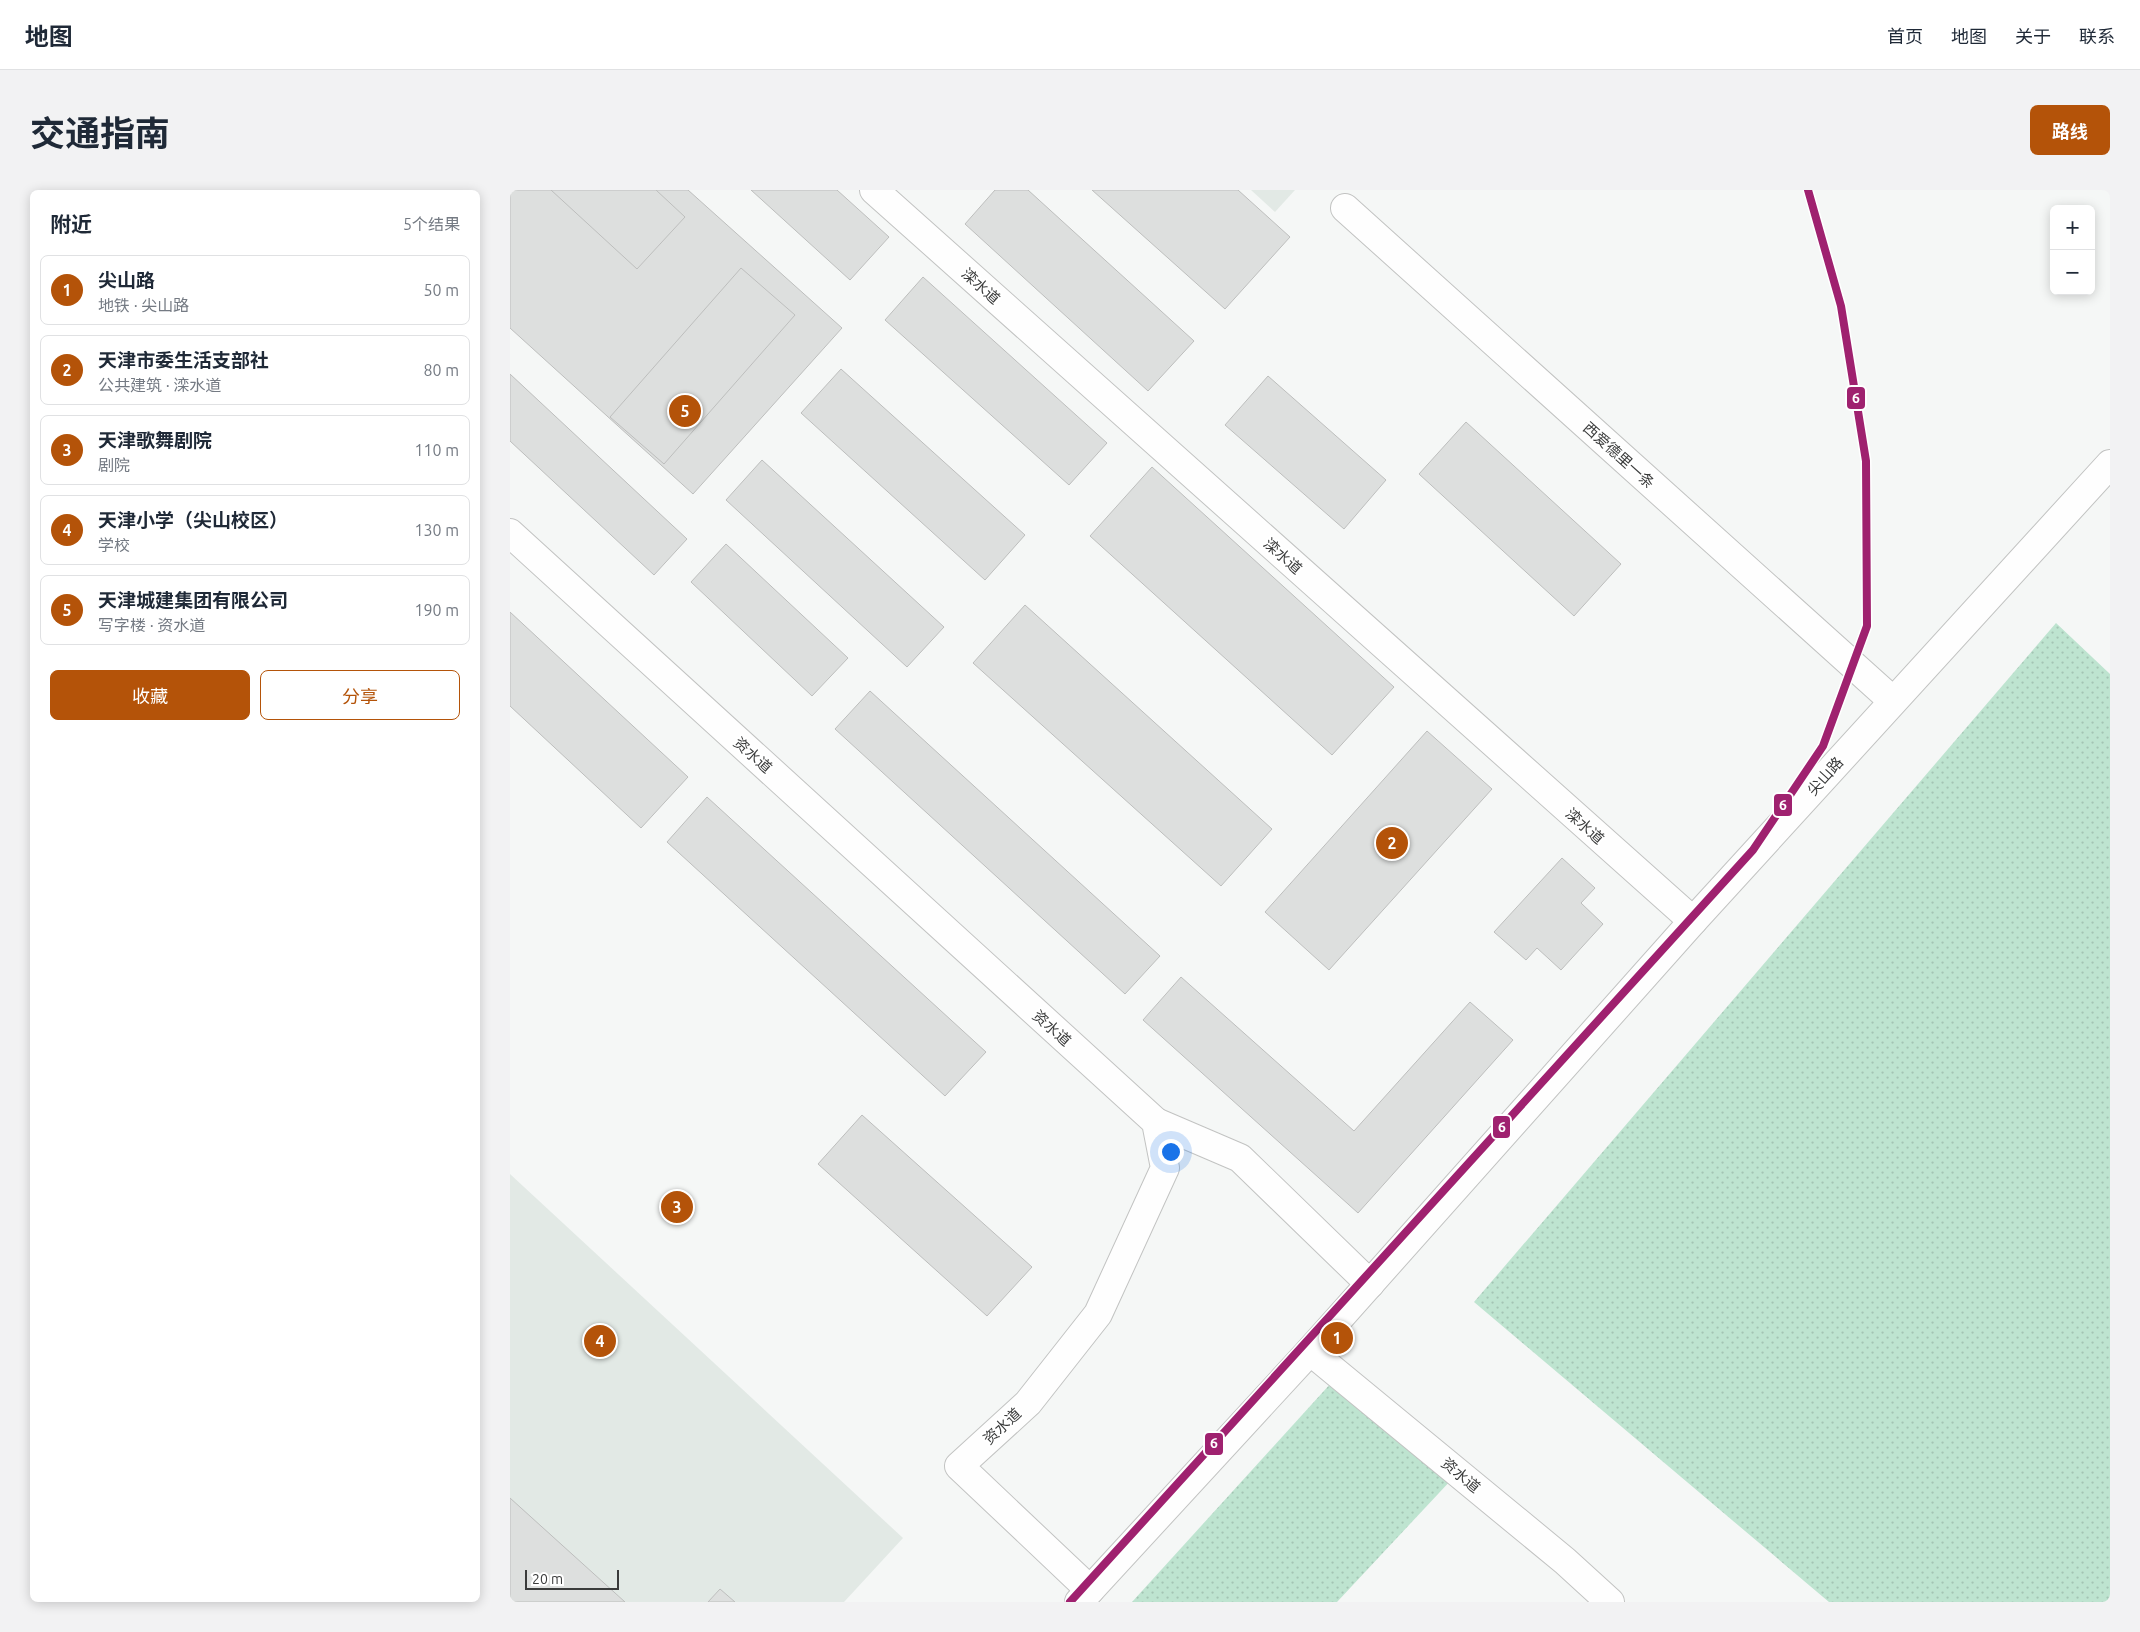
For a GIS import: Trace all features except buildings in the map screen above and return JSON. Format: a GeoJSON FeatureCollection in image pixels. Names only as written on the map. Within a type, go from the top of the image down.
{"type":"FeatureCollection","features":[{"type":"Feature","properties":{"kind":"street","name":"滦水道"},"geometry":{"type":"LineString","coordinates":[[874,190],[1692,921]]}},
{"type":"Feature","properties":{"kind":"street","name":"西爱德里一条"},"geometry":{"type":"LineString","coordinates":[[1345,208],[1893,701]]}},
{"type":"Feature","properties":{"kind":"street","name":"尖山路"},"geometry":{"type":"LineString","coordinates":[[1084,1596],[1310,1351],[1692,921],[2110,464]]}},
{"type":"Feature","properties":{"kind":"street","name":"资水道"},"geometry":{"type":"LineString","coordinates":[[510,533],[1156,1122],[1164,1168],[1098,1314],[1028,1403],[959,1466],[1084,1596]]}},
{"type":"Feature","properties":{"kind":"street"},"geometry":{"type":"LineString","coordinates":[[1156,1122],[1240,1158],[1370,1284]]}},
{"type":"Feature","properties":{"kind":"street","name":"资水道"},"geometry":{"type":"LineString","coordinates":[[1310,1351],[1565,1561],[1610,1602]]}},
{"type":"Feature","properties":{"kind":"shaded area"},"geometry":{"type":"Polygon","coordinates":[[[1251,190],[1295,190],[1275,212],[1251,190]]]}},
{"type":"Feature","properties":{"kind":"shaded area"},"geometry":{"type":"Polygon","coordinates":[[[510,1174],[903,1538],[844,1602],[510,1602],[510,1174]]]}},
{"type":"Feature","properties":{"kind":"green space"},"geometry":{"type":"Polygon","coordinates":[[[2056,623],[2110,674],[2110,1602],[1829,1602],[1474,1302],[2056,623]]]}},
{"type":"Feature","properties":{"kind":"green space"},"geometry":{"type":"Polygon","coordinates":[[[1332,1382],[1453,1478],[1337,1602],[1132,1602],[1332,1382]]]}},
{"type":"Feature","properties":{"kind":"transit line","name":"6"},"geometry":{"type":"LineString","coordinates":[[1070,1602],[1753,850],[1823,746],[1867,626],[1866,461],[1841,306],[1808,190]]}},
{"type":"Feature","properties":{"kind":"place","name":"天津城建集团有限公司"},"geometry":{"type":"Point","coordinates":[685,411]}},
{"type":"Feature","properties":{"kind":"place","name":"天津市委生活支部社"},"geometry":{"type":"Point","coordinates":[1392,843]}},
{"type":"Feature","properties":{"kind":"place","name":"天津歌舞剧院"},"geometry":{"type":"Point","coordinates":[677,1207]}},
{"type":"Feature","properties":{"kind":"place","name":"尖山路"},"geometry":{"type":"Point","coordinates":[1337,1338]}},
{"type":"Feature","properties":{"kind":"place","name":"天津小学（尖山校区）"},"geometry":{"type":"Point","coordinates":[600,1341]}}]}
